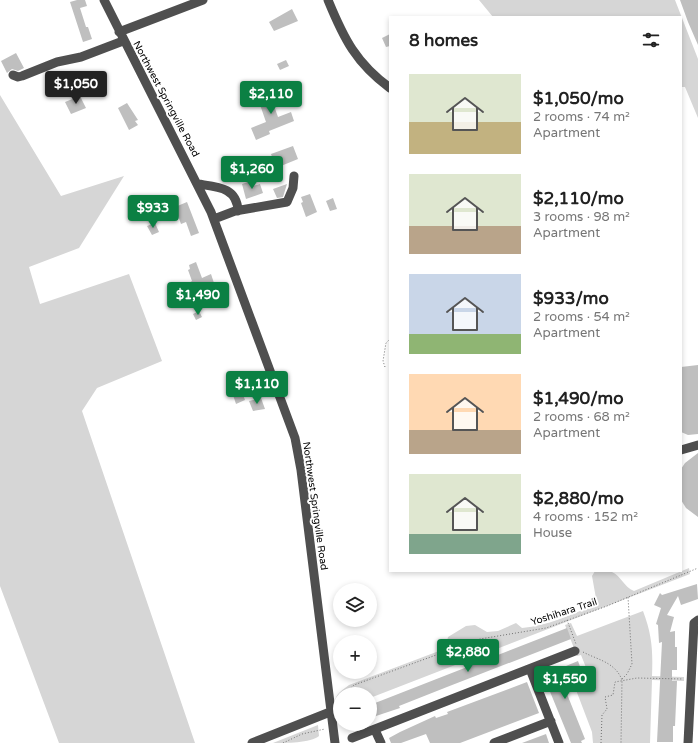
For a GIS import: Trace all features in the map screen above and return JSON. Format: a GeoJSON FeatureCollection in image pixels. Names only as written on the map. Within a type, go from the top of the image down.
{"type":"FeatureCollection","features":[{"type":"Feature","properties":{"kind":"street","name":"Northwest Springville Road"},"geometry":{"type":"LineString","coordinates":[[104,0],[123,41],[198,184],[214,219],[282,398],[297,447],[335,743]]}},
{"type":"Feature","properties":{"kind":"street"},"geometry":{"type":"LineString","coordinates":[[119,32],[203,0]]}},
{"type":"Feature","properties":{"kind":"street"},"geometry":{"type":"LineString","coordinates":[[328,0],[348,45],[357,58],[379,80],[389,87]]}},
{"type":"Feature","properties":{"kind":"street"},"geometry":{"type":"LineString","coordinates":[[13,76],[22,76],[123,41]]}},
{"type":"Feature","properties":{"kind":"street"},"geometry":{"type":"LineString","coordinates":[[214,219],[238,211],[287,202],[293,188],[294,176]]}},
{"type":"Feature","properties":{"kind":"street"},"geometry":{"type":"LineString","coordinates":[[198,184],[222,188],[229,192],[234,196],[238,211]]}},
{"type":"Feature","properties":{"kind":"street"},"geometry":{"type":"LineString","coordinates":[[682,450],[698,445]]}},
{"type":"Feature","properties":{"kind":"street"},"geometry":{"type":"LineString","coordinates":[[688,743],[694,679],[696,621]]}},
{"type":"Feature","properties":{"kind":"street"},"geometry":{"type":"LineString","coordinates":[[377,729],[577,649]]}},
{"type":"Feature","properties":{"kind":"street"},"geometry":{"type":"LineString","coordinates":[[530,669],[559,743]]}},
{"type":"Feature","properties":{"kind":"street"},"geometry":{"type":"LineString","coordinates":[[252,743],[330,712]]}},
{"type":"Feature","properties":{"kind":"street"},"geometry":{"type":"LineString","coordinates":[[494,743],[550,721]]}},
{"type":"Feature","properties":{"kind":"street"},"geometry":{"type":"LineString","coordinates":[[352,738],[372,731]]}},
{"type":"Feature","properties":{"kind":"street"},"geometry":{"type":"LineString","coordinates":[[375,731],[381,743]]}},
{"type":"Feature","properties":{"kind":"path"},"geometry":{"type":"LineString","coordinates":[[385,367],[384,360],[386,343],[389,340]]}},
{"type":"Feature","properties":{"kind":"path","name":"Yoshihara Trail"},"geometry":{"type":"LineString","coordinates":[[352,687],[480,639],[541,629],[628,597],[698,568]]}},
{"type":"Feature","properties":{"kind":"path"},"geometry":{"type":"LineString","coordinates":[[622,680],[632,664],[628,597]]}},
{"type":"Feature","properties":{"kind":"path"},"geometry":{"type":"LineString","coordinates":[[566,620],[577,649],[612,666],[622,680],[621,743]]}},
{"type":"Feature","properties":{"kind":"path"},"geometry":{"type":"LineString","coordinates":[[601,743],[602,716],[607,709],[604,700],[605,697],[613,695],[615,682],[637,678],[694,679]]}},
{"type":"Feature","properties":{"kind":"path"},"geometry":{"type":"LineString","coordinates":[[283,743],[302,734],[325,729]]}},
{"type":"Feature","properties":{"kind":"shaded area"},"geometry":{"type":"Polygon","coordinates":[[[479,0],[675,0],[681,16],[492,16],[479,0]]]}},
{"type":"Feature","properties":{"kind":"shaded area"},"geometry":{"type":"Polygon","coordinates":[[[682,18],[698,59],[698,118],[685,87],[682,87],[682,18]]]}},
{"type":"Feature","properties":{"kind":"shaded area"},"geometry":{"type":"Polygon","coordinates":[[[0,95],[61,196],[124,176],[79,248],[29,267],[40,304],[129,274],[162,361],[97,388],[82,411],[195,743],[59,743],[0,586],[0,95]]]}},
{"type":"Feature","properties":{"kind":"shaded area"},"geometry":{"type":"Polygon","coordinates":[[[689,568],[690,574],[377,695],[377,687],[347,687],[365,679],[377,679],[377,674],[439,651],[446,646],[448,637],[466,626],[475,625],[487,632],[498,631],[516,623],[522,628],[532,627],[560,619],[597,604],[592,576],[594,572],[612,572],[634,591],[689,568]]]}},
{"type":"Feature","properties":{"kind":"shaded area"},"geometry":{"type":"Polygon","coordinates":[[[643,611],[651,643],[652,676],[684,677],[684,681],[652,680],[650,743],[593,743],[592,732],[573,682],[589,675],[581,655],[577,656],[565,625],[571,623],[577,636],[643,611]]]}},
{"type":"Feature","properties":{"kind":"shaded area"},"geometry":{"type":"Polygon","coordinates":[[[318,725],[319,736],[310,740],[273,743],[318,725]]]}},
{"type":"Feature","properties":{"kind":"building"},"geometry":{"type":"Polygon","coordinates":[[[85,0],[87,6],[80,8],[86,27],[88,27],[92,39],[83,42],[70,2],[85,0]]]}},
{"type":"Feature","properties":{"kind":"building"},"geometry":{"type":"Polygon","coordinates":[[[680,0],[698,0],[698,45],[688,22],[680,0]]]}},
{"type":"Feature","properties":{"kind":"building"},"geometry":{"type":"Polygon","coordinates":[[[292,9],[298,21],[274,31],[269,22],[292,9]]]}},
{"type":"Feature","properties":{"kind":"building"},"geometry":{"type":"Polygon","coordinates":[[[389,34],[389,46],[386,47],[382,38],[389,34]]]}},
{"type":"Feature","properties":{"kind":"building"},"geometry":{"type":"Polygon","coordinates":[[[16,53],[24,68],[18,71],[12,69],[7,73],[1,61],[16,53]]]}},
{"type":"Feature","properties":{"kind":"building"},"geometry":{"type":"Polygon","coordinates":[[[286,60],[289,66],[280,70],[277,64],[286,60]]]}},
{"type":"Feature","properties":{"kind":"building"},"geometry":{"type":"Polygon","coordinates":[[[275,89],[276,92],[283,90],[286,98],[273,103],[278,117],[291,112],[294,121],[269,131],[270,134],[256,140],[251,128],[266,122],[258,99],[269,95],[268,92],[275,89]]]}},
{"type":"Feature","properties":{"kind":"building"},"geometry":{"type":"Polygon","coordinates":[[[80,96],[86,108],[71,114],[65,102],[80,96]]]}},
{"type":"Feature","properties":{"kind":"building"},"geometry":{"type":"Polygon","coordinates":[[[127,103],[138,120],[135,121],[138,125],[129,130],[118,108],[127,103]]]}},
{"type":"Feature","properties":{"kind":"building"},"geometry":{"type":"Polygon","coordinates":[[[293,146],[298,159],[276,168],[271,154],[293,146]]]}},
{"type":"Feature","properties":{"kind":"building"},"geometry":{"type":"Polygon","coordinates":[[[251,181],[253,186],[260,184],[263,193],[246,199],[242,184],[251,181]]]}},
{"type":"Feature","properties":{"kind":"building"},"geometry":{"type":"Polygon","coordinates":[[[287,184],[283,197],[277,198],[273,189],[287,184]]]}},
{"type":"Feature","properties":{"kind":"building"},"geometry":{"type":"Polygon","coordinates":[[[310,194],[317,212],[306,217],[301,203],[303,202],[301,197],[310,194]]]}},
{"type":"Feature","properties":{"kind":"building"},"geometry":{"type":"Polygon","coordinates":[[[333,198],[337,209],[330,211],[326,201],[333,198]]]}},
{"type":"Feature","properties":{"kind":"building"},"geometry":{"type":"Polygon","coordinates":[[[187,202],[199,233],[191,236],[186,222],[181,224],[175,207],[187,202]]]}},
{"type":"Feature","properties":{"kind":"building"},"geometry":{"type":"Polygon","coordinates":[[[155,223],[159,232],[152,235],[147,226],[155,223]]]}},
{"type":"Feature","properties":{"kind":"building"},"geometry":{"type":"Polygon","coordinates":[[[196,262],[202,278],[211,274],[214,283],[192,292],[189,283],[192,281],[188,270],[190,269],[189,265],[196,262]]]}},
{"type":"Feature","properties":{"kind":"building"},"geometry":{"type":"Polygon","coordinates":[[[199,311],[202,317],[196,320],[193,314],[199,311]]]}},
{"type":"Feature","properties":{"kind":"building"},"geometry":{"type":"Polygon","coordinates":[[[698,365],[698,434],[688,435],[682,432],[682,367],[698,365]]]}},
{"type":"Feature","properties":{"kind":"building"},"geometry":{"type":"Polygon","coordinates":[[[241,389],[245,400],[236,404],[232,392],[241,389]]]}},
{"type":"Feature","properties":{"kind":"building"},"geometry":{"type":"Polygon","coordinates":[[[261,398],[265,409],[253,411],[249,401],[261,398]]]}},
{"type":"Feature","properties":{"kind":"building"},"geometry":{"type":"Polygon","coordinates":[[[698,453],[698,517],[686,508],[682,502],[682,468],[685,463],[698,453]]]}},
{"type":"Feature","properties":{"kind":"building"},"geometry":{"type":"Polygon","coordinates":[[[697,584],[698,599],[681,605],[678,596],[667,615],[674,617],[670,632],[675,631],[675,647],[677,647],[677,670],[672,670],[672,681],[677,681],[675,726],[673,726],[673,742],[657,742],[662,642],[659,643],[658,625],[656,624],[661,608],[654,605],[660,593],[662,595],[697,584]]]}},
{"type":"Feature","properties":{"kind":"building"},"geometry":{"type":"Polygon","coordinates":[[[567,628],[571,639],[399,706],[400,708],[377,716],[377,702],[567,628]]]}},
{"type":"Feature","properties":{"kind":"building"},"geometry":{"type":"Polygon","coordinates":[[[578,661],[582,672],[561,679],[585,739],[581,741],[582,743],[571,743],[542,672],[553,668],[554,671],[578,661]]]}},
{"type":"Feature","properties":{"kind":"building"},"geometry":{"type":"Polygon","coordinates":[[[527,682],[539,713],[460,743],[430,743],[426,734],[401,743],[391,743],[389,738],[435,716],[436,718],[448,714],[447,712],[527,682]]]}},
{"type":"Feature","properties":{"kind":"building"},"geometry":{"type":"Polygon","coordinates":[[[546,734],[549,743],[522,743],[546,734]]]}}]}
